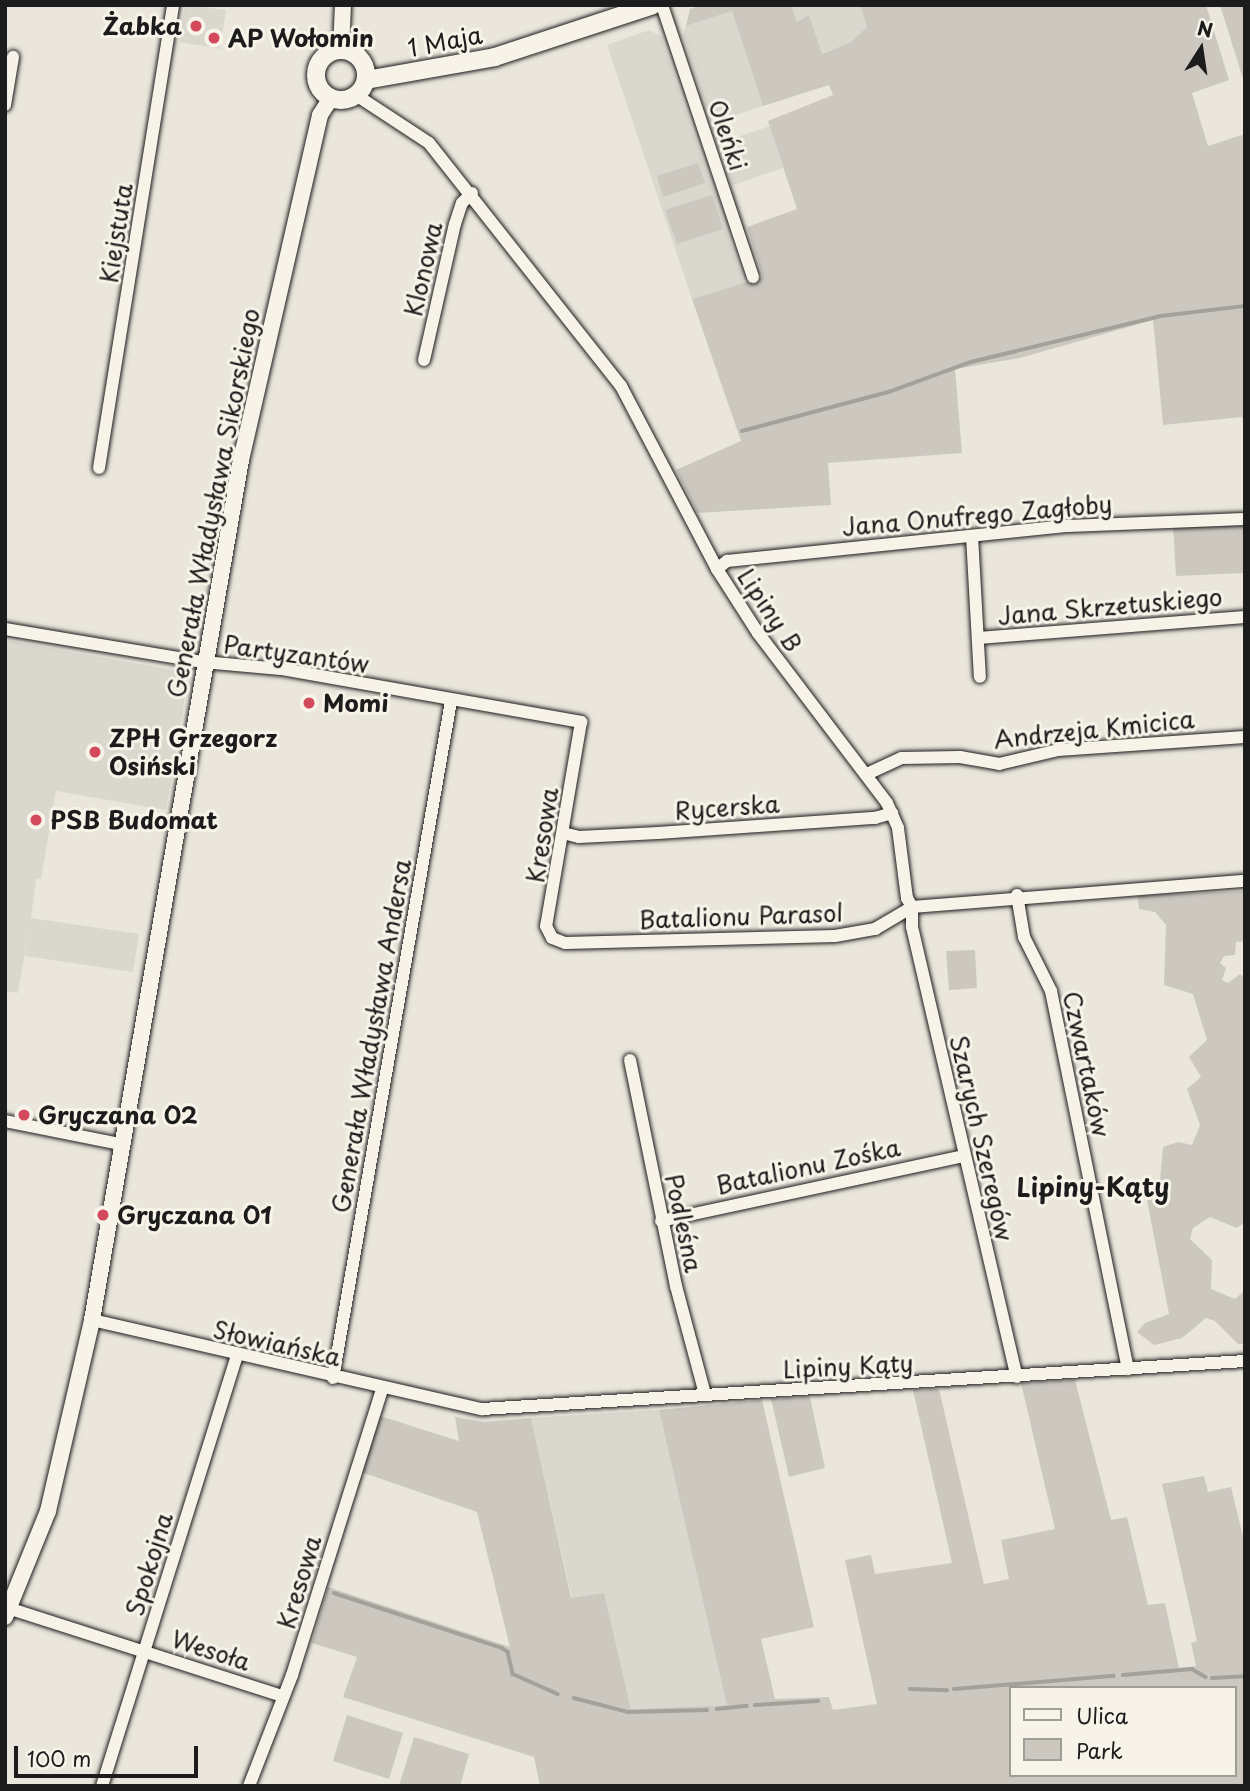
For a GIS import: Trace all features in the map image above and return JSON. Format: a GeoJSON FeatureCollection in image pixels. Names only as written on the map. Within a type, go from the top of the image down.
{"type":"FeatureCollection","features":[{"type":"Feature","properties":{"kind":"main road","name":"1 Maja"},"geometry":{"type":"LineString","coordinates":[[361,88],[495,57],[653,5]]}},
{"type":"Feature","properties":{"kind":"main road"},"geometry":{"type":"LineString","coordinates":[[341,50],[361,59],[361,88],[345,100],[331,98],[318,85],[317,72],[323,59],[341,50]]}},
{"type":"Feature","properties":{"kind":"street","name":"Kiejstuta"},"geometry":{"type":"LineString","coordinates":[[99,468],[173,5]]}},
{"type":"Feature","properties":{"kind":"street"},"geometry":{"type":"LineString","coordinates":[[341,50],[343,5]]}},
{"type":"Feature","properties":{"kind":"street","name":"Oleńki"},"geometry":{"type":"LineString","coordinates":[[662,5],[753,277]]}},
{"type":"Feature","properties":{"kind":"street"},"geometry":{"type":"LineString","coordinates":[[5,105],[13,57]]}},
{"type":"Feature","properties":{"kind":"street","name":"Lipiny B"},"geometry":{"type":"LineString","coordinates":[[361,88],[429,143],[472,192],[621,386],[717,569],[765,643],[867,774],[892,813],[912,907]]}},
{"type":"Feature","properties":{"kind":"street","name":"Generała Władysława Sikorskiego"},"geometry":{"type":"LineString","coordinates":[[7,1611],[48,1511],[92,1320],[203,662],[241,460],[320,115],[331,98]]}},
{"type":"Feature","properties":{"kind":"street","name":"Klonowa"},"geometry":{"type":"LineString","coordinates":[[424,360],[461,202],[472,192]]}},
{"type":"Feature","properties":{"kind":"street","name":"Jana Onufrego Zagłoby"},"geometry":{"type":"LineString","coordinates":[[717,569],[727,561],[1068,526],[1245,519]]}},
{"type":"Feature","properties":{"kind":"street"},"geometry":{"type":"LineString","coordinates":[[972,536],[979,677]]}},
{"type":"Feature","properties":{"kind":"street","name":"Jana Skrzetuskiego"},"geometry":{"type":"LineString","coordinates":[[978,638],[1245,617]]}},
{"type":"Feature","properties":{"kind":"street","name":"Partyzantów"},"geometry":{"type":"LineString","coordinates":[[5,629],[203,662],[281,669],[581,722]]}},
{"type":"Feature","properties":{"kind":"street","name":"Generała Władysława Andersa"},"geometry":{"type":"LineString","coordinates":[[333,1378],[451,701]]}},
{"type":"Feature","properties":{"kind":"street","name":"Kresowa"},"geometry":{"type":"LineString","coordinates":[[565,943],[552,938],[546,926],[581,722]]}},
{"type":"Feature","properties":{"kind":"street","name":"Andrzeja Kmicica"},"geometry":{"type":"LineString","coordinates":[[867,774],[902,758],[960,757],[999,764],[1058,750],[1245,737]]}},
{"type":"Feature","properties":{"kind":"street","name":"Rycerska"},"geometry":{"type":"LineString","coordinates":[[563,833],[579,837],[658,833],[874,818],[892,813]]}},
{"type":"Feature","properties":{"kind":"street"},"geometry":{"type":"LineString","coordinates":[[912,907],[1017,895],[1245,881]]}},
{"type":"Feature","properties":{"kind":"street","name":"Czwartaków"},"geometry":{"type":"LineString","coordinates":[[1017,895],[1024,937],[1051,991],[1128,1369]]}},
{"type":"Feature","properties":{"kind":"street","name":"Batalionu Parasol"},"geometry":{"type":"LineString","coordinates":[[565,943],[835,936],[875,929],[912,907]]}},
{"type":"Feature","properties":{"kind":"street","name":"Szarych Szeregów"},"geometry":{"type":"LineString","coordinates":[[912,907],[912,928],[1017,1377]]}},
{"type":"Feature","properties":{"kind":"street","name":"Podleśna"},"geometry":{"type":"LineString","coordinates":[[630,1060],[662,1221],[705,1394]]}},
{"type":"Feature","properties":{"kind":"street"},"geometry":{"type":"LineString","coordinates":[[5,1121],[120,1144]]}},
{"type":"Feature","properties":{"kind":"street","name":"Batalionu Zośka"},"geometry":{"type":"LineString","coordinates":[[662,1221],[964,1156]]}},
{"type":"Feature","properties":{"kind":"street","name":"Słowiańska"},"geometry":{"type":"LineString","coordinates":[[92,1320],[453,1405]]}},
{"type":"Feature","properties":{"kind":"street","name":"Spokojna"},"geometry":{"type":"LineString","coordinates":[[102,1786],[237,1355]]}},
{"type":"Feature","properties":{"kind":"street","name":"Lipiny Kąty"},"geometry":{"type":"LineString","coordinates":[[453,1405],[493,1409],[1245,1361]]}},
{"type":"Feature","properties":{"kind":"street","name":"Kresowa"},"geometry":{"type":"LineString","coordinates":[[249,1786],[283,1696],[382,1389]]}},
{"type":"Feature","properties":{"kind":"street","name":"Wesoła"},"geometry":{"type":"LineString","coordinates":[[7,1611],[283,1696]]}},
{"type":"Feature","properties":{"kind":"shaded area"},"geometry":{"type":"Polygon","coordinates":[[[185,5],[226,10],[220,49],[179,42],[185,5]]]}},
{"type":"Feature","properties":{"kind":"shaded area"},"geometry":{"type":"Polygon","coordinates":[[[791,5],[860,5],[867,27],[851,42],[821,54],[805,20],[797,22],[791,5]]]}},
{"type":"Feature","properties":{"kind":"shaded area"},"geometry":{"type":"Polygon","coordinates":[[[732,11],[763,106],[721,120],[709,114],[683,35],[686,26],[732,11]]]}},
{"type":"Feature","properties":{"kind":"shaded area"},"geometry":{"type":"Polygon","coordinates":[[[649,30],[661,36],[744,283],[692,299],[607,45],[649,30]]]}},
{"type":"Feature","properties":{"kind":"shaded area"},"geometry":{"type":"Polygon","coordinates":[[[770,126],[783,168],[733,185],[722,151],[728,140],[770,126]]]}},
{"type":"Feature","properties":{"kind":"shaded area"},"geometry":{"type":"Polygon","coordinates":[[[5,640],[189,673],[166,810],[56,791],[41,879],[36,879],[31,918],[139,934],[133,972],[25,956],[29,928],[18,993],[5,991],[5,640]]]}},
{"type":"Feature","properties":{"kind":"shaded area"},"geometry":{"type":"Polygon","coordinates":[[[659,1410],[728,1705],[631,1709],[604,1594],[572,1599],[531,1418],[659,1410]]]}},
{"type":"Feature","properties":{"kind":"green space"},"geometry":{"type":"Polygon","coordinates":[[[701,5],[791,5],[797,22],[809,15],[822,54],[851,42],[867,27],[860,5],[1206,5],[1229,80],[1192,93],[1208,146],[1245,134],[1245,424],[1242,417],[1163,425],[1153,320],[1020,358],[955,369],[962,453],[828,463],[831,505],[698,513],[676,470],[741,441],[692,299],[763,277],[747,227],[797,209],[768,121],[833,95],[829,85],[763,106],[732,11],[686,26],[690,9],[701,5]]]}},
{"type":"Feature","properties":{"kind":"green space"},"geometry":{"type":"Polygon","coordinates":[[[1220,5],[1245,5],[1245,85],[1242,76],[1220,5]]]}},
{"type":"Feature","properties":{"kind":"green space"},"geometry":{"type":"Polygon","coordinates":[[[698,163],[705,183],[663,197],[657,176],[698,163]]]}},
{"type":"Feature","properties":{"kind":"green space"},"geometry":{"type":"Polygon","coordinates":[[[712,195],[723,229],[677,244],[665,210],[712,195]]]}},
{"type":"Feature","properties":{"kind":"green space"},"geometry":{"type":"Polygon","coordinates":[[[1245,523],[1245,573],[1176,576],[1173,524],[1245,523]]]}},
{"type":"Feature","properties":{"kind":"green space"},"geometry":{"type":"Polygon","coordinates":[[[1245,891],[1245,941],[1236,942],[1235,955],[1224,956],[1220,963],[1226,968],[1222,980],[1228,983],[1240,974],[1245,978],[1245,1222],[1237,1228],[1210,1217],[1193,1228],[1190,1239],[1212,1260],[1211,1289],[1235,1299],[1243,1292],[1245,1266],[1245,1344],[1238,1344],[1215,1321],[1206,1318],[1182,1338],[1154,1345],[1137,1332],[1145,1323],[1169,1314],[1144,1185],[1160,1181],[1163,1147],[1178,1142],[1192,1145],[1200,1125],[1187,1089],[1201,1077],[1189,1057],[1207,1040],[1193,994],[1164,985],[1166,925],[1155,912],[1139,909],[1138,896],[1245,891]]]}},
{"type":"Feature","properties":{"kind":"green space"},"geometry":{"type":"Polygon","coordinates":[[[975,950],[977,988],[949,990],[946,951],[975,950]]]}},
{"type":"Feature","properties":{"kind":"green space"},"geometry":{"type":"Polygon","coordinates":[[[1075,1380],[1111,1520],[1127,1517],[1148,1605],[1165,1603],[1179,1668],[1196,1666],[1191,1643],[1197,1641],[1162,1484],[1204,1476],[1208,1492],[1231,1487],[1245,1545],[1245,1786],[540,1786],[534,1757],[343,1697],[357,1657],[312,1643],[328,1587],[510,1647],[477,1512],[361,1472],[377,1415],[459,1441],[455,1417],[483,1422],[531,1418],[571,1598],[604,1593],[631,1709],[727,1705],[659,1410],[762,1400],[814,1627],[761,1639],[775,1699],[829,1697],[833,1710],[877,1704],[845,1560],[871,1555],[875,1574],[952,1563],[913,1390],[939,1389],[984,1584],[1009,1579],[1001,1540],[1055,1529],[1021,1383],[1075,1380]]]}},
{"type":"Feature","properties":{"kind":"green space"},"geometry":{"type":"Polygon","coordinates":[[[810,1397],[825,1468],[789,1477],[771,1399],[810,1397]]]}},
{"type":"Feature","properties":{"kind":"green space"},"geometry":{"type":"Polygon","coordinates":[[[347,1715],[403,1733],[389,1779],[333,1761],[347,1715]]]}},
{"type":"Feature","properties":{"kind":"green space"},"geometry":{"type":"Polygon","coordinates":[[[414,1737],[469,1754],[460,1786],[399,1786],[414,1737]]]}},
{"type":"Feature","properties":{"kind":"waterway"},"geometry":{"type":"LineString","coordinates":[[742,431],[889,392],[971,362],[1161,316],[1245,306]]}},
{"type":"Feature","properties":{"kind":"waterway"},"geometry":{"type":"LineString","coordinates":[[334,1593],[502,1648],[508,1652],[513,1674],[558,1694]]}},
{"type":"Feature","properties":{"kind":"waterway"},"geometry":{"type":"LineString","coordinates":[[1123,1675],[1192,1669],[1206,1677]]}},
{"type":"Feature","properties":{"kind":"waterway"},"geometry":{"type":"LineString","coordinates":[[954,1689],[1113,1676]]}},
{"type":"Feature","properties":{"kind":"waterway"},"geometry":{"type":"LineString","coordinates":[[1212,1678],[1245,1676]]}},
{"type":"Feature","properties":{"kind":"waterway"},"geometry":{"type":"LineString","coordinates":[[910,1689],[947,1690]]}},
{"type":"Feature","properties":{"kind":"waterway"},"geometry":{"type":"LineString","coordinates":[[574,1698],[628,1712],[707,1710]]}},
{"type":"Feature","properties":{"kind":"waterway"},"geometry":{"type":"LineString","coordinates":[[755,1705],[818,1701]]}},
{"type":"Feature","properties":{"kind":"waterway"},"geometry":{"type":"LineString","coordinates":[[717,1709],[747,1706]]}},
{"type":"Feature","properties":{"kind":"place","name":"Żabka"},"geometry":{"type":"Point","coordinates":[196,26]}},
{"type":"Feature","properties":{"kind":"place","name":"AP Wołomin"},"geometry":{"type":"Point","coordinates":[214,38]}},
{"type":"Feature","properties":{"kind":"place","name":"Momi"},"geometry":{"type":"Point","coordinates":[309,703]}},
{"type":"Feature","properties":{"kind":"place","name":"ZPH Grzegorz Osiński"},"geometry":{"type":"Point","coordinates":[95,752]}},
{"type":"Feature","properties":{"kind":"place","name":"PSB Budomat"},"geometry":{"type":"Point","coordinates":[36,820]}},
{"type":"Feature","properties":{"kind":"place","name":"Gryczana 02"},"geometry":{"type":"Point","coordinates":[24,1115]}},
{"type":"Feature","properties":{"kind":"place","name":"Gryczana 01"},"geometry":{"type":"Point","coordinates":[103,1215]}},
{"type":"Feature","properties":{"kind":"district","name":"Lipiny-Kąty"},"geometry":{"type":"Point","coordinates":[1093,1187]}}]}
